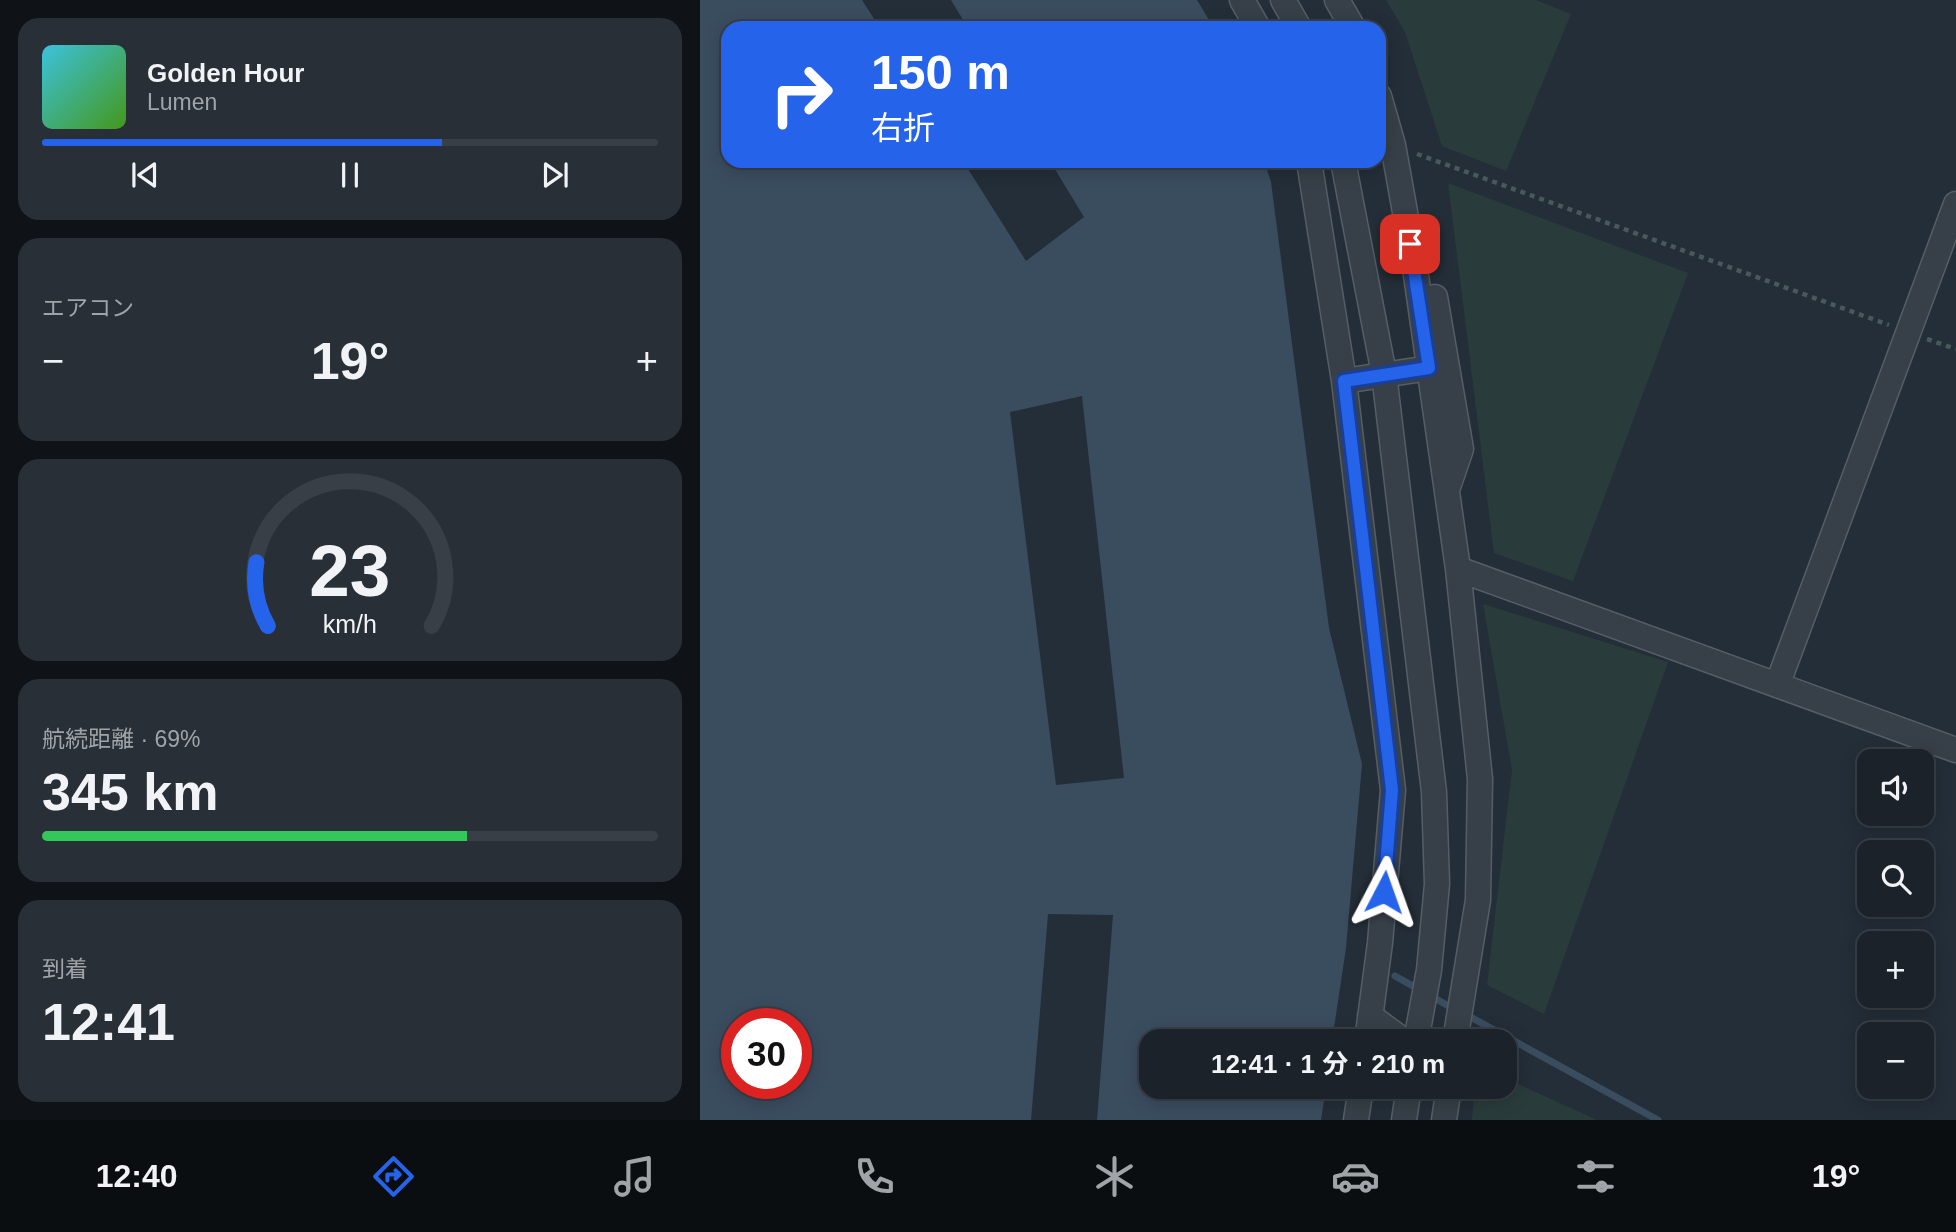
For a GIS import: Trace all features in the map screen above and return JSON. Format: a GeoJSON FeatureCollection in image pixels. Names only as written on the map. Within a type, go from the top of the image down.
{"type":"FeatureCollection","features":[{"type":"Feature","properties":{"kind":"street"},"geometry":{"type":"LineString","coordinates":[[1242,0],[1254,21]]}},
{"type":"Feature","properties":{"kind":"street"},"geometry":{"type":"LineString","coordinates":[[1283,0],[1295,21]]}},
{"type":"Feature","properties":{"kind":"street"},"geometry":{"type":"LineString","coordinates":[[1337,0],[1349,21]]}},
{"type":"Feature","properties":{"kind":"street"},"geometry":{"type":"LineString","coordinates":[[1386,120],[1393,145],[1415,268],[1458,569],[1480,779],[1478,900],[1457,1029]]}},
{"type":"Feature","properties":{"kind":"street"},"geometry":{"type":"LineString","coordinates":[[1310,168],[1344,381],[1392,790],[1380,943],[1368,1029]]}},
{"type":"Feature","properties":{"kind":"street"},"geometry":{"type":"LineString","coordinates":[[1344,168],[1384,374],[1434,792],[1437,884],[1429,970],[1417,1029]]}},
{"type":"Feature","properties":{"kind":"street"},"geometry":{"type":"LineString","coordinates":[[1778,683],[1956,204]]}},
{"type":"Feature","properties":{"kind":"street"},"geometry":{"type":"LineString","coordinates":[[1415,268],[1433,285],[1461,449],[1446,491]]}},
{"type":"Feature","properties":{"kind":"street"},"geometry":{"type":"LineString","coordinates":[[1344,381],[1429,368]]}},
{"type":"Feature","properties":{"kind":"street"},"geometry":{"type":"LineString","coordinates":[[1458,569],[1778,683],[1956,750]]}},
{"type":"Feature","properties":{"kind":"street"},"geometry":{"type":"LineString","coordinates":[[1370,1016],[1388,1029]]}},
{"type":"Feature","properties":{"kind":"street"},"geometry":{"type":"LineString","coordinates":[[1356,1120],[1359,1099]]}},
{"type":"Feature","properties":{"kind":"street"},"geometry":{"type":"LineString","coordinates":[[1404,1120],[1407,1099]]}},
{"type":"Feature","properties":{"kind":"street"},"geometry":{"type":"LineString","coordinates":[[1444,1120],[1447,1099]]}},
{"type":"Feature","properties":{"kind":"path"},"geometry":{"type":"LineString","coordinates":[[1393,145],[1909,332]]}},
{"type":"Feature","properties":{"kind":"green space"},"geometry":{"type":"Polygon","coordinates":[[[1386,0],[1536,0],[1571,14],[1506,171],[1442,146],[1405,32],[1386,0]]]}},
{"type":"Feature","properties":{"kind":"green space"},"geometry":{"type":"Polygon","coordinates":[[[1448,183],[1688,273],[1573,581],[1494,553],[1448,183]]]}},
{"type":"Feature","properties":{"kind":"green space"},"geometry":{"type":"Polygon","coordinates":[[[1483,604],[1668,662],[1544,1014],[1487,985],[1512,770],[1483,604]]]}},
{"type":"Feature","properties":{"kind":"green space"},"geometry":{"type":"Polygon","coordinates":[[[1517,1083],[1597,1120],[1472,1120],[1474,1099],[1517,1099],[1517,1083]]]}},
{"type":"Feature","properties":{"kind":"water"},"geometry":{"type":"Polygon","coordinates":[[[700,0],[1197,0],[1210,21],[721,21],[721,168],[1266,168],[1271,182],[1329,628],[1362,764],[1346,948],[1334,1029],[1139,1029],[1139,1099],[1324,1099],[1321,1120],[700,1120],[700,0]]]}},
{"type":"Feature","properties":{"kind":"pier"},"geometry":{"type":"Polygon","coordinates":[[[862,0],[951,0],[964,21],[876,21],[862,0]]]}},
{"type":"Feature","properties":{"kind":"pier"},"geometry":{"type":"Polygon","coordinates":[[[967,168],[1054,168],[1084,217],[1026,261],[967,168]]]}},
{"type":"Feature","properties":{"kind":"pier"},"geometry":{"type":"Polygon","coordinates":[[[1082,396],[1124,778],[1056,785],[1010,412],[1082,396]]]}},
{"type":"Feature","properties":{"kind":"pier"},"geometry":{"type":"Polygon","coordinates":[[[1048,914],[1113,915],[1097,1120],[1031,1120],[1048,914]]]}},
{"type":"Feature","properties":{"kind":"waterway"},"geometry":{"type":"LineString","coordinates":[[1395,976],[1454,1009]]}},
{"type":"Feature","properties":{"kind":"waterway"},"geometry":{"type":"LineString","coordinates":[[1465,1014],[1658,1120]]}},
{"type":"Feature","properties":{"kind":"route"},"geometry":{"type":"LineString","coordinates":[[1384,892],[1392,790],[1344,381],[1429,368],[1410,244]]}}]}
